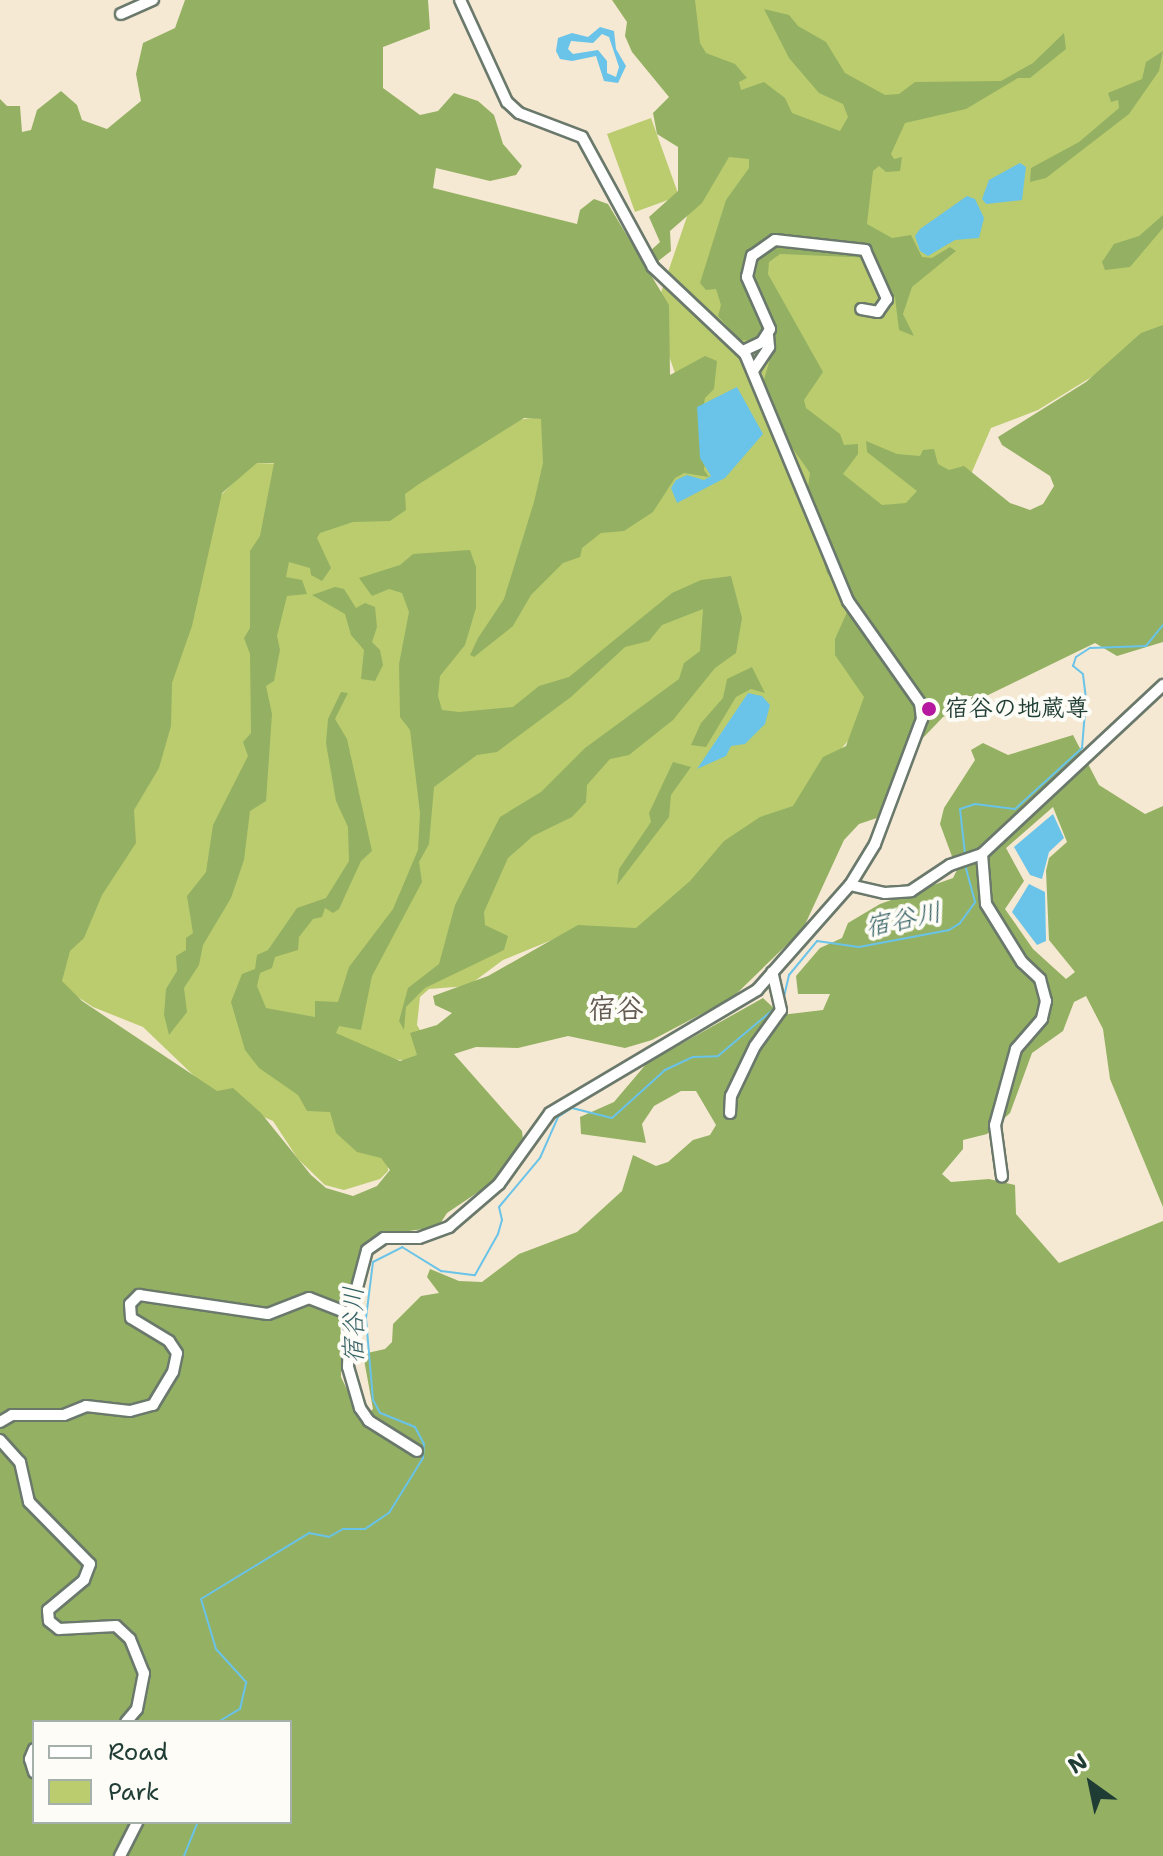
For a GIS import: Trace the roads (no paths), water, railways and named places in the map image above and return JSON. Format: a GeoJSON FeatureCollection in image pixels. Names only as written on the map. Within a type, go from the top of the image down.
{"type":"FeatureCollection","features":[{"type":"Feature","properties":{"kind":"street"},"geometry":{"type":"LineString","coordinates":[[121,14],[153,0]]}},
{"type":"Feature","properties":{"kind":"street"},"geometry":{"type":"LineString","coordinates":[[417,1451],[369,1421],[360,1408],[348,1367],[350,1314],[367,1250],[384,1238],[428,1237],[449,1227],[499,1184],[550,1113],[737,1003],[772,972],[850,885],[884,823],[922,719],[920,703],[848,601],[743,351],[653,267],[616,207],[586,142],[569,130],[519,113],[507,102],[460,0]]}},
{"type":"Feature","properties":{"kind":"street"},"geometry":{"type":"LineString","coordinates":[[753,371],[769,347],[748,267],[758,249],[775,240],[865,250],[887,299],[878,312],[861,309]]}},
{"type":"Feature","properties":{"kind":"street"},"geometry":{"type":"LineString","coordinates":[[743,351],[768,336]]}},
{"type":"Feature","properties":{"kind":"street"},"geometry":{"type":"LineString","coordinates":[[850,885],[885,893],[911,891],[950,865],[982,854],[1163,685]]}},
{"type":"Feature","properties":{"kind":"street"},"geometry":{"type":"LineString","coordinates":[[982,854],[986,904],[1016,953],[1040,979],[1046,1001],[1042,1019],[1016,1049],[995,1125],[1002,1177]]}},
{"type":"Feature","properties":{"kind":"street"},"geometry":{"type":"LineString","coordinates":[[730,1113],[731,1096],[755,1046],[781,1010],[772,972]]}},
{"type":"Feature","properties":{"kind":"street"},"geometry":{"type":"LineString","coordinates":[[0,1422],[12,1415],[64,1415],[86,1406],[130,1411],[153,1405],[173,1372],[177,1353],[169,1341],[131,1318],[130,1304],[139,1295],[268,1314],[309,1298],[350,1314]]}},
{"type":"Feature","properties":{"kind":"street"},"geometry":{"type":"LineString","coordinates":[[0,1440],[20,1462],[29,1502],[90,1564],[84,1580],[48,1610],[49,1621],[59,1629],[116,1626],[130,1639],[144,1673],[137,1709],[128,1720]]}},
{"type":"Feature","properties":{"kind":"street"},"geometry":{"type":"LineString","coordinates":[[120,1856],[136,1824]]}},
{"type":"Feature","properties":{"kind":"water"},"geometry":{"type":"Polygon","coordinates":[[[600,27],[614,31],[616,49],[626,66],[618,83],[604,81],[596,56],[572,61],[560,59],[556,51],[558,38],[572,33],[588,37],[600,27]],[[602,34],[593,43],[571,41],[568,49],[573,54],[598,50],[607,61],[607,73],[616,77],[619,67],[609,37],[602,34]]]}},
{"type":"Feature","properties":{"kind":"water"},"geometry":{"type":"Polygon","coordinates":[[[1020,163],[1026,167],[1022,200],[986,204],[982,199],[989,180],[1020,163]]]}},
{"type":"Feature","properties":{"kind":"water"},"geometry":{"type":"Polygon","coordinates":[[[967,196],[975,199],[984,218],[979,238],[955,240],[928,256],[920,251],[915,236],[920,229],[967,196]]]}},
{"type":"Feature","properties":{"kind":"water"},"geometry":{"type":"Polygon","coordinates":[[[737,387],[763,434],[725,478],[677,503],[671,488],[676,480],[687,475],[704,480],[711,476],[700,458],[697,407],[737,387]]]}},
{"type":"Feature","properties":{"kind":"water"},"geometry":{"type":"Polygon","coordinates":[[[748,693],[762,696],[770,705],[765,724],[745,744],[731,746],[726,756],[697,769],[748,693]]]}},
{"type":"Feature","properties":{"kind":"water"},"geometry":{"type":"Polygon","coordinates":[[[1053,814],[1064,838],[1049,852],[1042,879],[1030,875],[1014,847],[1053,814]]]}},
{"type":"Feature","properties":{"kind":"water"},"geometry":{"type":"Polygon","coordinates":[[[1029,884],[1045,892],[1046,941],[1037,945],[1012,912],[1029,884]]]}},
{"type":"Feature","properties":{"kind":"waterway","name":"宿谷川"},"geometry":{"type":"LineString","coordinates":[[965,854],[960,809],[975,804],[1015,809],[1082,748],[1086,699],[1083,674],[1073,666],[1076,657],[1090,648],[1146,646],[1163,625]]}},
{"type":"Feature","properties":{"kind":"waterway","name":"宿谷川"},"geometry":{"type":"LineString","coordinates":[[783,1001],[789,975],[817,941],[859,947],[949,930],[960,923],[975,902],[965,864]]}},
{"type":"Feature","properties":{"kind":"waterway","name":"宿谷川"},"geometry":{"type":"LineString","coordinates":[[221,1720],[240,1709],[246,1682],[216,1649],[201,1599],[309,1533],[329,1537],[343,1529],[365,1529],[389,1513],[423,1458],[424,1444],[415,1427],[380,1413],[373,1400],[366,1318],[373,1262],[402,1247],[441,1271],[475,1275],[498,1234],[502,1220],[499,1207],[540,1158],[558,1117],[572,1108],[612,1118],[665,1070],[693,1057],[718,1056],[775,1008]]}},
{"type":"Feature","properties":{"kind":"waterway","name":"宿谷川"},"geometry":{"type":"LineString","coordinates":[[184,1856],[197,1824]]}},
{"type":"Feature","properties":{"kind":"place","name":"宿谷の地蔵尊"},"geometry":{"type":"Point","coordinates":[929,709]}},
{"type":"Feature","properties":{"kind":"district","name":"宿谷"},"geometry":{"type":"Point","coordinates":[616,1008]}}]}
